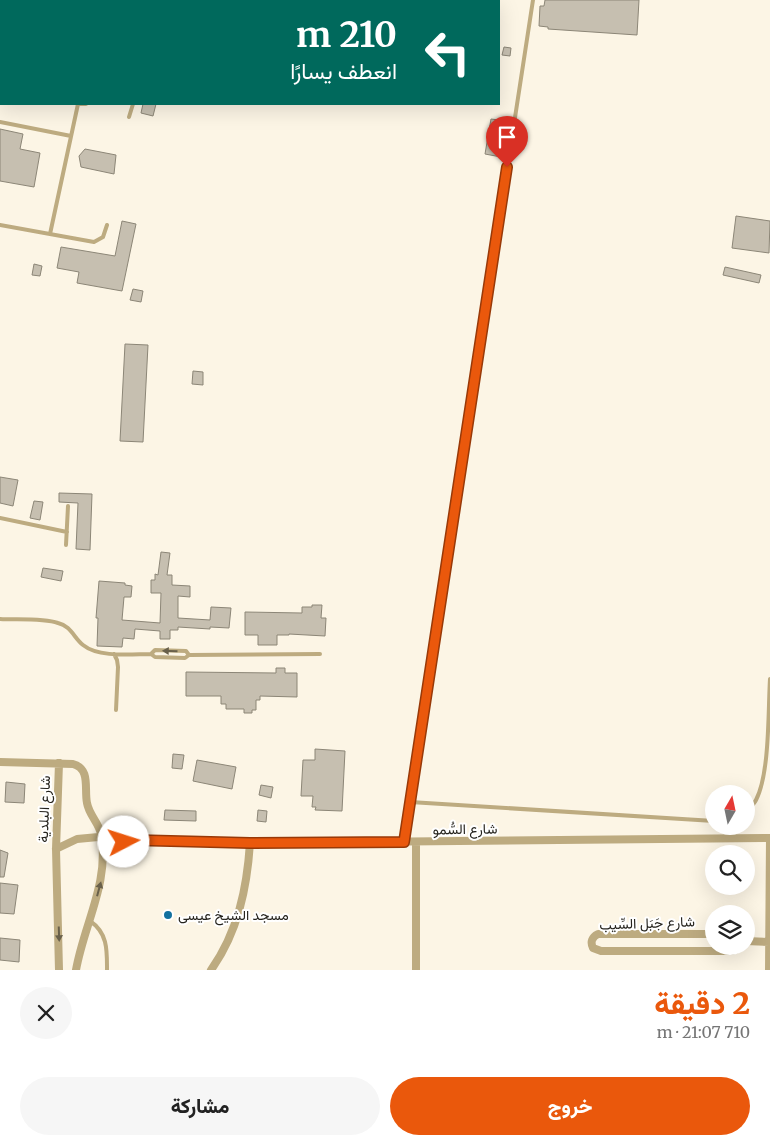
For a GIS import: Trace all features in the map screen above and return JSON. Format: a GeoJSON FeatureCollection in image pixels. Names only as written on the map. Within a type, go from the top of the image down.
{"type":"FeatureCollection","features":[{"type":"Feature","properties":{"kind":"street"},"geometry":{"type":"LineString","coordinates":[[0,762],[59,763]]}},
{"type":"Feature","properties":{"kind":"street","name":"شارع البلدية"},"geometry":{"type":"LineString","coordinates":[[60,970],[56,849],[59,763],[77,765],[84,770],[87,804],[102,836],[104,859],[100,886],[76,970]]}},
{"type":"Feature","properties":{"kind":"street","name":"شارع السُّمو"},"geometry":{"type":"LineString","coordinates":[[56,849],[77,839],[102,836],[116,836],[131,840],[250,843],[770,838]]}},
{"type":"Feature","properties":{"kind":"street"},"geometry":{"type":"LineString","coordinates":[[769,970],[770,838]]}},
{"type":"Feature","properties":{"kind":"street"},"geometry":{"type":"LineString","coordinates":[[104,859],[119,846],[131,840]]}},
{"type":"Feature","properties":{"kind":"street"},"geometry":{"type":"LineString","coordinates":[[416,842],[416,970]]}},
{"type":"Feature","properties":{"kind":"street"},"geometry":{"type":"LineString","coordinates":[[211,970],[224,948],[238,915],[246,881],[250,843]]}},
{"type":"Feature","properties":{"kind":"street","name":"شارع جَبَل السِّيب"},"geometry":{"type":"LineString","coordinates":[[705,934],[598,934],[593,937],[592,942],[596,950],[601,951],[705,951]]}},
{"type":"Feature","properties":{"kind":"street"},"geometry":{"type":"LineString","coordinates":[[755,941],[769,942]]}},
{"type":"Feature","properties":{"kind":"lane"},"geometry":{"type":"LineString","coordinates":[[404,842],[533,0]]}},
{"type":"Feature","properties":{"kind":"lane"},"geometry":{"type":"LineString","coordinates":[[50,234],[78,105]]}},
{"type":"Feature","properties":{"kind":"lane"},"geometry":{"type":"LineString","coordinates":[[130,117],[133,105]]}},
{"type":"Feature","properties":{"kind":"lane"},"geometry":{"type":"LineString","coordinates":[[0,122],[71,136]]}},
{"type":"Feature","properties":{"kind":"lane"},"geometry":{"type":"LineString","coordinates":[[0,225],[94,242],[103,237],[107,225]]}},
{"type":"Feature","properties":{"kind":"lane"},"geometry":{"type":"LineString","coordinates":[[66,545],[68,506]]}},
{"type":"Feature","properties":{"kind":"lane"},"geometry":{"type":"LineString","coordinates":[[0,518],[66,532]]}},
{"type":"Feature","properties":{"kind":"lane"},"geometry":{"type":"LineString","coordinates":[[0,619],[58,622],[68,628],[79,642],[89,649],[114,654],[151,654],[155,657],[185,658],[189,655],[320,654]]}},
{"type":"Feature","properties":{"kind":"lane"},"geometry":{"type":"LineString","coordinates":[[151,654],[155,650],[186,651],[189,655]]}},
{"type":"Feature","properties":{"kind":"lane"},"geometry":{"type":"LineString","coordinates":[[114,654],[118,667],[116,710]]}},
{"type":"Feature","properties":{"kind":"lane"},"geometry":{"type":"LineString","coordinates":[[755,802],[762,786],[765,769],[770,679]]}},
{"type":"Feature","properties":{"kind":"lane"},"geometry":{"type":"LineString","coordinates":[[410,802],[705,820]]}},
{"type":"Feature","properties":{"kind":"lane"},"geometry":{"type":"LineString","coordinates":[[89,920],[98,927],[106,941],[107,970]]}},
{"type":"Feature","properties":{"kind":"building"},"geometry":{"type":"Polygon","coordinates":[[[545,0],[639,0],[637,35],[548,29],[548,27],[539,26],[540,6],[544,6],[545,0]]]}},
{"type":"Feature","properties":{"kind":"building"},"geometry":{"type":"Polygon","coordinates":[[[504,47],[511,48],[510,56],[502,55],[504,47]]]}},
{"type":"Feature","properties":{"kind":"building"},"geometry":{"type":"Polygon","coordinates":[[[143,105],[156,105],[153,116],[141,113],[143,105]]]}},
{"type":"Feature","properties":{"kind":"building"},"geometry":{"type":"Polygon","coordinates":[[[491,119],[507,121],[501,157],[485,154],[491,119]]]}},
{"type":"Feature","properties":{"kind":"building"},"geometry":{"type":"Polygon","coordinates":[[[0,129],[23,134],[20,149],[40,153],[34,187],[0,181],[0,129]]]}},
{"type":"Feature","properties":{"kind":"building"},"geometry":{"type":"Polygon","coordinates":[[[85,149],[116,155],[114,174],[81,167],[79,156],[85,149]]]}},
{"type":"Feature","properties":{"kind":"building"},"geometry":{"type":"Polygon","coordinates":[[[736,216],[770,221],[769,253],[732,248],[736,216]]]}},
{"type":"Feature","properties":{"kind":"building"},"geometry":{"type":"Polygon","coordinates":[[[122,221],[136,224],[122,291],[77,283],[79,272],[57,268],[61,247],[115,256],[122,221]]]}},
{"type":"Feature","properties":{"kind":"building"},"geometry":{"type":"Polygon","coordinates":[[[34,264],[42,266],[40,276],[32,275],[34,264]]]}},
{"type":"Feature","properties":{"kind":"building"},"geometry":{"type":"Polygon","coordinates":[[[725,267],[761,275],[759,283],[723,275],[725,267]]]}},
{"type":"Feature","properties":{"kind":"building"},"geometry":{"type":"Polygon","coordinates":[[[133,289],[143,291],[141,302],[130,300],[133,289]]]}},
{"type":"Feature","properties":{"kind":"building"},"geometry":{"type":"Polygon","coordinates":[[[125,344],[148,345],[143,442],[120,441],[125,344]]]}},
{"type":"Feature","properties":{"kind":"building"},"geometry":{"type":"Polygon","coordinates":[[[193,371],[203,372],[203,385],[192,384],[193,371]]]}},
{"type":"Feature","properties":{"kind":"building"},"geometry":{"type":"Polygon","coordinates":[[[0,477],[18,480],[13,506],[0,503],[0,477]]]}},
{"type":"Feature","properties":{"kind":"building"},"geometry":{"type":"Polygon","coordinates":[[[59,493],[92,494],[90,550],[76,549],[78,503],[59,502],[59,493]]]}},
{"type":"Feature","properties":{"kind":"building"},"geometry":{"type":"Polygon","coordinates":[[[34,501],[43,502],[40,520],[30,518],[34,501]]]}},
{"type":"Feature","properties":{"kind":"building"},"geometry":{"type":"Polygon","coordinates":[[[161,552],[170,553],[167,575],[172,575],[172,585],[190,586],[190,597],[178,596],[178,618],[210,620],[211,607],[231,608],[229,628],[178,627],[178,630],[170,630],[170,639],[160,639],[160,631],[135,629],[134,639],[123,638],[122,647],[97,646],[98,618],[96,618],[99,581],[125,583],[125,585],[132,586],[131,597],[124,597],[122,620],[160,623],[161,593],[151,593],[151,580],[155,580],[155,574],[158,575],[161,552]]]}},
{"type":"Feature","properties":{"kind":"building"},"geometry":{"type":"Polygon","coordinates":[[[43,568],[63,571],[61,581],[41,577],[43,568]]]}},
{"type":"Feature","properties":{"kind":"building"},"geometry":{"type":"Polygon","coordinates":[[[312,605],[322,605],[321,618],[326,618],[325,636],[277,635],[277,645],[258,645],[258,635],[245,635],[245,612],[302,613],[302,607],[312,607],[312,605]]]}},
{"type":"Feature","properties":{"kind":"building"},"geometry":{"type":"Polygon","coordinates":[[[276,668],[285,668],[285,673],[297,673],[297,697],[260,696],[260,700],[256,700],[256,710],[252,710],[252,713],[244,713],[244,709],[226,709],[226,704],[221,704],[221,696],[186,696],[186,672],[276,673],[276,668]]]}},
{"type":"Feature","properties":{"kind":"building"},"geometry":{"type":"Polygon","coordinates":[[[315,749],[345,751],[342,811],[315,810],[316,807],[312,807],[313,796],[301,796],[303,760],[315,760],[315,749]]]}},
{"type":"Feature","properties":{"kind":"building"},"geometry":{"type":"Polygon","coordinates":[[[173,754],[184,755],[182,769],[172,768],[173,754]]]}},
{"type":"Feature","properties":{"kind":"building"},"geometry":{"type":"Polygon","coordinates":[[[197,760],[236,767],[232,789],[193,781],[197,760]]]}},
{"type":"Feature","properties":{"kind":"building"},"geometry":{"type":"Polygon","coordinates":[[[6,782],[25,784],[24,803],[5,802],[6,782]]]}},
{"type":"Feature","properties":{"kind":"building"},"geometry":{"type":"Polygon","coordinates":[[[261,785],[273,787],[271,798],[259,795],[261,785]]]}},
{"type":"Feature","properties":{"kind":"building"},"geometry":{"type":"Polygon","coordinates":[[[165,810],[196,811],[196,821],[164,820],[165,810]]]}},
{"type":"Feature","properties":{"kind":"building"},"geometry":{"type":"Polygon","coordinates":[[[258,810],[267,811],[266,822],[257,821],[258,810]]]}},
{"type":"Feature","properties":{"kind":"building"},"geometry":{"type":"Polygon","coordinates":[[[0,850],[8,853],[4,877],[0,877],[0,850]]]}},
{"type":"Feature","properties":{"kind":"building"},"geometry":{"type":"Polygon","coordinates":[[[0,883],[18,885],[14,914],[0,913],[0,883]]]}},
{"type":"Feature","properties":{"kind":"building"},"geometry":{"type":"Polygon","coordinates":[[[0,938],[20,940],[19,962],[0,960],[0,938]]]}},
{"type":"Feature","properties":{"kind":"place","name":"مسجد الشيخ عيسى"},"geometry":{"type":"Point","coordinates":[168,915]}},
{"type":"Feature","properties":{"kind":"route"},"geometry":{"type":"LineString","coordinates":[[124,842],[131,840],[250,843],[404,842],[507,167]]}}]}
